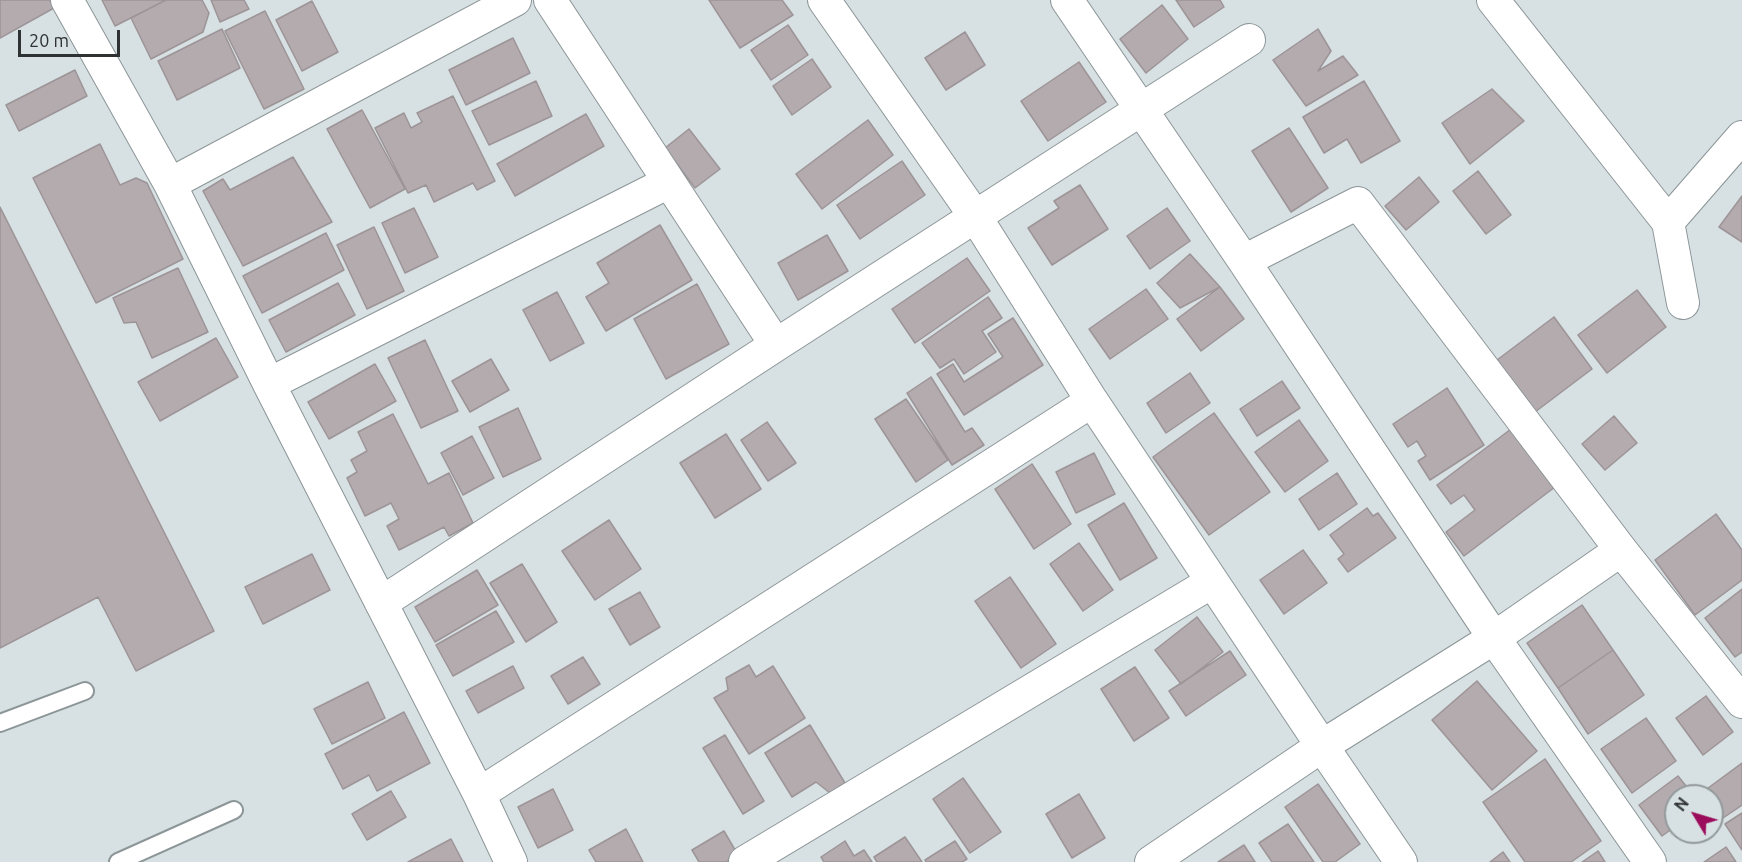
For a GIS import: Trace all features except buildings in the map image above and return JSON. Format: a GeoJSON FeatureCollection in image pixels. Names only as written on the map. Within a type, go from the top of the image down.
{"type":"FeatureCollection","features":[{"type":"Feature","properties":{"kind":"street"},"geometry":{"type":"LineString","coordinates":[[67,0],[170,184],[269,384],[479,794],[511,862]]}},
{"type":"Feature","properties":{"kind":"street"},"geometry":{"type":"LineString","coordinates":[[170,184],[515,0]]}},
{"type":"Feature","properties":{"kind":"street"},"geometry":{"type":"LineString","coordinates":[[550,0],[776,345]]}},
{"type":"Feature","properties":{"kind":"street"},"geometry":{"type":"LineString","coordinates":[[824,0],[975,216],[1092,401],[1401,862]]}},
{"type":"Feature","properties":{"kind":"street"},"geometry":{"type":"LineString","coordinates":[[1067,0],[1244,261],[1494,638],[1650,862]]}},
{"type":"Feature","properties":{"kind":"street"},"geometry":{"type":"LineString","coordinates":[[1493,0],[1668,222],[1683,303]]}},
{"type":"Feature","properties":{"kind":"street"},"geometry":{"type":"LineString","coordinates":[[381,603],[1249,40]]}},
{"type":"Feature","properties":{"kind":"street"},"geometry":{"type":"LineString","coordinates":[[1668,222],[1742,137]]}},
{"type":"Feature","properties":{"kind":"street"},"geometry":{"type":"LineString","coordinates":[[269,384],[669,182]]}},
{"type":"Feature","properties":{"kind":"street"},"geometry":{"type":"LineString","coordinates":[[1244,261],[1358,203],[1621,550],[1742,702]]}},
{"type":"Feature","properties":{"kind":"street"},"geometry":{"type":"LineString","coordinates":[[479,794],[1092,401]]}},
{"type":"Feature","properties":{"kind":"street"},"geometry":{"type":"LineString","coordinates":[[1152,862],[1322,746],[1494,638],[1621,550]]}},
{"type":"Feature","properties":{"kind":"street"},"geometry":{"type":"LineString","coordinates":[[745,862],[1212,582]]}},
{"type":"Feature","properties":{"kind":"lane"},"geometry":{"type":"LineString","coordinates":[[0,723],[86,691]]}},
{"type":"Feature","properties":{"kind":"lane"},"geometry":{"type":"LineString","coordinates":[[118,862],[234,810]]}}]}
